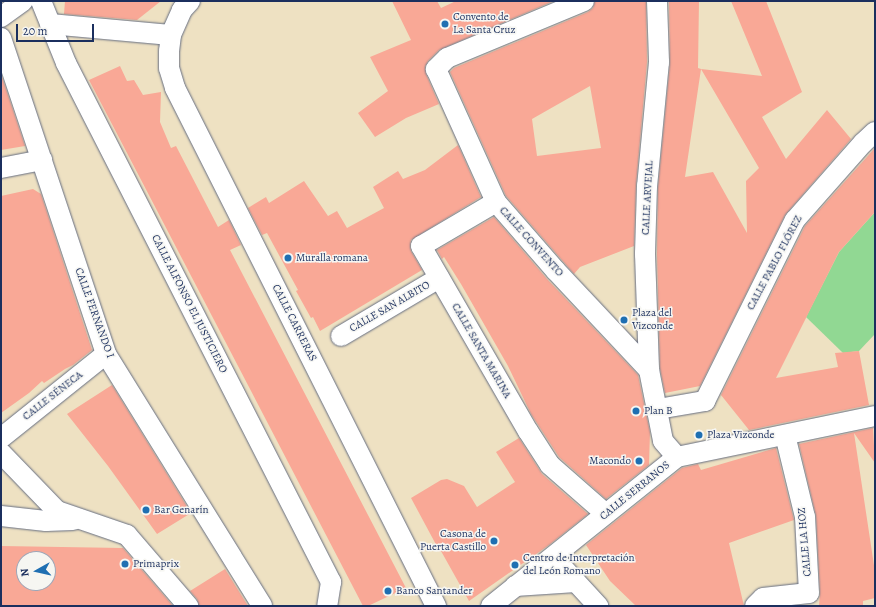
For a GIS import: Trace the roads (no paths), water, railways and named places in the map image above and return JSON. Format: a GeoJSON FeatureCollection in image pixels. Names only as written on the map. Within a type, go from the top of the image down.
{"type":"FeatureCollection","features":[{"type":"Feature","properties":{"kind":"street"},"geometry":{"type":"LineString","coordinates":[[1,17],[23,1]]}},
{"type":"Feature","properties":{"kind":"street","name":"CALLE ALFONSO EL JUSTICIERO"},"geometry":{"type":"LineString","coordinates":[[41,1],[66,64],[331,582],[327,606]]}},
{"type":"Feature","properties":{"kind":"street","name":"CALLE CARRERAS"},"geometry":{"type":"LineString","coordinates":[[190,1],[182,10],[171,35],[169,68],[175,88],[436,606]]}},
{"type":"Feature","properties":{"kind":"street","name":"CALLE CONVENTO"},"geometry":{"type":"LineString","coordinates":[[584,1],[447,58],[436,69],[496,202],[556,271],[650,370]]}},
{"type":"Feature","properties":{"kind":"street","name":"CALLE ARVEJAL"},"geometry":{"type":"LineString","coordinates":[[657,1],[659,7],[660,62],[647,186],[645,254],[650,370],[663,441],[678,457]]}},
{"type":"Feature","properties":{"kind":"street"},"geometry":{"type":"LineString","coordinates":[[50,24],[171,35]]}},
{"type":"Feature","properties":{"kind":"street","name":"CALLE FERNANDO I"},"geometry":{"type":"LineString","coordinates":[[1,38],[106,354],[262,606]]}},
{"type":"Feature","properties":{"kind":"street","name":"CALLE PABLO FLÓREZ"},"geometry":{"type":"LineString","coordinates":[[657,403],[705,401],[796,220],[863,143],[875,132]]}},
{"type":"Feature","properties":{"kind":"street"},"geometry":{"type":"LineString","coordinates":[[1,168],[42,160]]}},
{"type":"Feature","properties":{"kind":"street","name":"CALLE SANTA MARINA"},"geometry":{"type":"LineString","coordinates":[[496,202],[421,246],[528,431],[550,465],[606,514]]}},
{"type":"Feature","properties":{"kind":"street","name":"CALLE SAN ALBITO"},"geometry":{"type":"LineString","coordinates":[[341,336],[439,278]]}},
{"type":"Feature","properties":{"kind":"street","name":"CALLE SÉNECA"},"geometry":{"type":"LineString","coordinates":[[2,453],[106,354]]}},
{"type":"Feature","properties":{"kind":"street","name":"CALLE SERRANOS"},"geometry":{"type":"LineString","coordinates":[[491,606],[678,457],[875,416]]}},
{"type":"Feature","properties":{"kind":"street","name":"CALLE LA HOZ"},"geometry":{"type":"LineString","coordinates":[[755,606],[763,598],[809,593],[805,517],[785,435]]}},
{"type":"Feature","properties":{"kind":"street"},"geometry":{"type":"LineString","coordinates":[[2,453],[57,511],[127,535],[188,606]]}},
{"type":"Feature","properties":{"kind":"street"},"geometry":{"type":"LineString","coordinates":[[1,516],[46,521],[89,522]]}},
{"type":"Feature","properties":{"kind":"street"},"geometry":{"type":"LineString","coordinates":[[553,556],[598,606]]}},
{"type":"Feature","properties":{"kind":"street"},"geometry":{"type":"LineString","coordinates":[[516,586],[576,582]]}},
{"type":"Feature","properties":{"kind":"place","name":"Convento de La Santa Cruz"},"geometry":{"type":"Point","coordinates":[445,24]}},
{"type":"Feature","properties":{"kind":"place","name":"Muralla romana"},"geometry":{"type":"Point","coordinates":[288,258]}},
{"type":"Feature","properties":{"kind":"place","name":"Plaza del Vizconde"},"geometry":{"type":"Point","coordinates":[624,320]}},
{"type":"Feature","properties":{"kind":"place","name":"Plan B"},"geometry":{"type":"Point","coordinates":[636,411]}},
{"type":"Feature","properties":{"kind":"place","name":"Plaza Vizconde"},"geometry":{"type":"Point","coordinates":[699,435]}},
{"type":"Feature","properties":{"kind":"place","name":"Macondo"},"geometry":{"type":"Point","coordinates":[639,461]}},
{"type":"Feature","properties":{"kind":"place","name":"Bar Genarín"},"geometry":{"type":"Point","coordinates":[146,510]}},
{"type":"Feature","properties":{"kind":"place","name":"Casona de Puerta Castillo"},"geometry":{"type":"Point","coordinates":[494,541]}},
{"type":"Feature","properties":{"kind":"place","name":"Primaprix"},"geometry":{"type":"Point","coordinates":[125,564]}},
{"type":"Feature","properties":{"kind":"place","name":"Centro de Interpretación del León Romano"},"geometry":{"type":"Point","coordinates":[515,565]}},
{"type":"Feature","properties":{"kind":"place","name":"Banco Santander"},"geometry":{"type":"Point","coordinates":[388,591]}}]}
